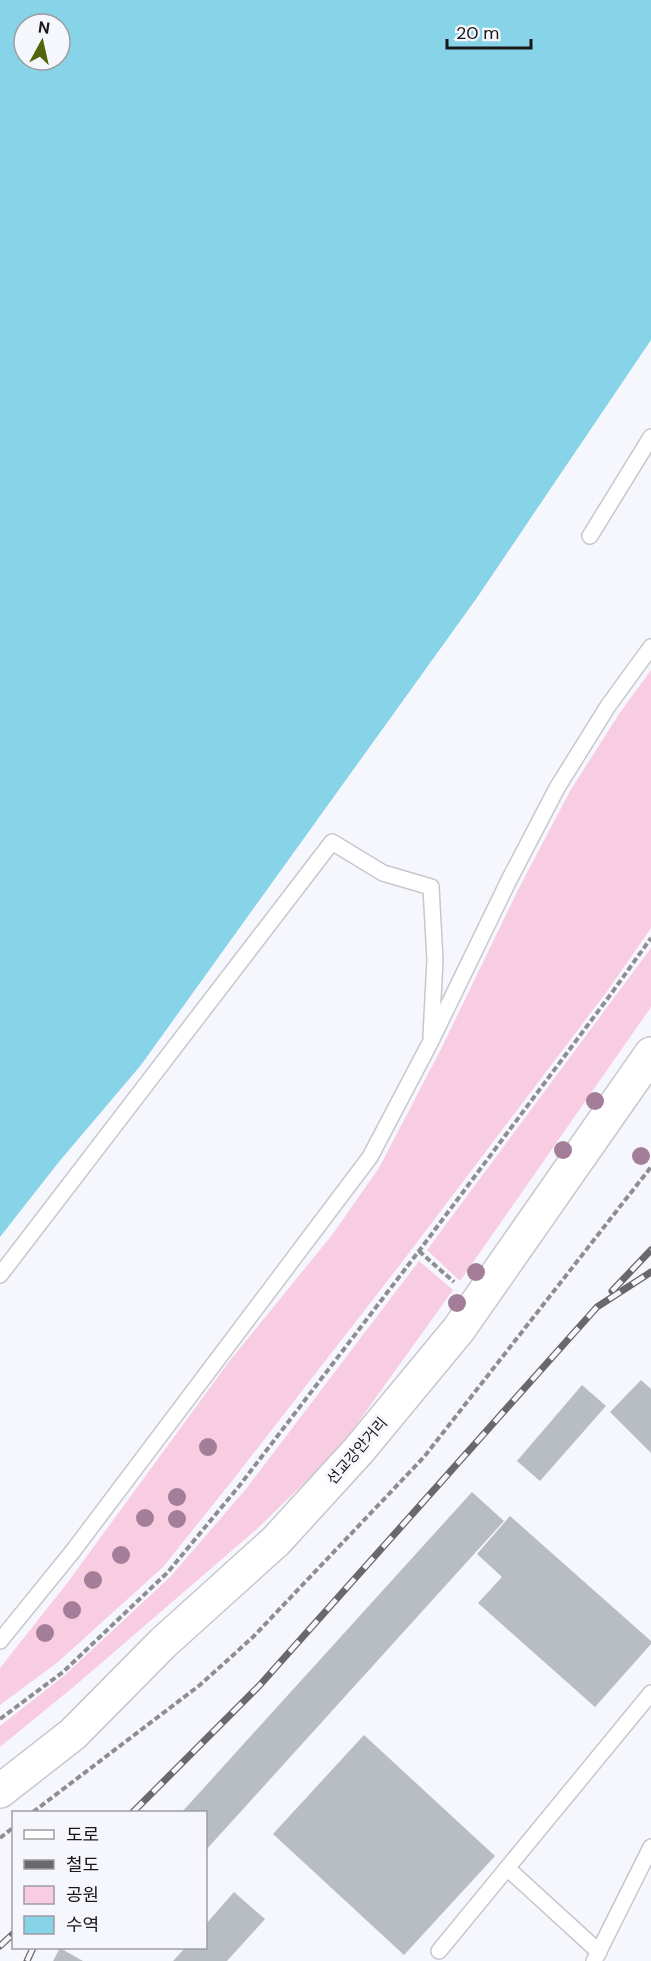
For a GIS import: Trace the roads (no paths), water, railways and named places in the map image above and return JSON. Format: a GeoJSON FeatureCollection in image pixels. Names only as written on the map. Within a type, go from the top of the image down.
{"type":"FeatureCollection","features":[{"type":"Feature","properties":{"kind":"main road","name":"선교강안거리"},"geometry":{"type":"LineString","coordinates":[[0,1791],[73,1734],[164,1643],[276,1541],[359,1450],[459,1329],[651,1054]]}},
{"type":"Feature","properties":{"kind":"lane"},"geometry":{"type":"LineString","coordinates":[[590,536],[651,437]]}},
{"type":"Feature","properties":{"kind":"lane"},"geometry":{"type":"LineString","coordinates":[[0,1641],[73,1551],[370,1157],[430,1043],[509,880],[557,788],[608,706],[651,646]]}},
{"type":"Feature","properties":{"kind":"lane"},"geometry":{"type":"LineString","coordinates":[[0,1275],[332,842],[383,873],[431,887],[435,960],[430,1043]]}},
{"type":"Feature","properties":{"kind":"lane"},"geometry":{"type":"LineString","coordinates":[[439,1951],[651,1693]]}},
{"type":"Feature","properties":{"kind":"lane"},"geometry":{"type":"LineString","coordinates":[[507,1868],[596,1956],[651,1847]]}},
{"type":"Feature","properties":{"kind":"water"},"geometry":{"type":"Polygon","coordinates":[[[0,0],[651,0],[651,340],[476,599],[141,1065],[58,1163],[0,1237],[0,0]]]}},
{"type":"Feature","properties":{"kind":"railway"},"geometry":{"type":"LineString","coordinates":[[612,1291],[651,1250]]}},
{"type":"Feature","properties":{"kind":"railway"},"geometry":{"type":"LineString","coordinates":[[134,1811],[259,1686],[597,1307],[651,1272]]}},
{"type":"Feature","properties":{"kind":"railway"},"geometry":{"type":"LineString","coordinates":[[0,1946],[12,1935]]}},
{"type":"Feature","properties":{"kind":"railway"},"geometry":{"type":"LineString","coordinates":[[27,1961],[33,1949]]}}]}
